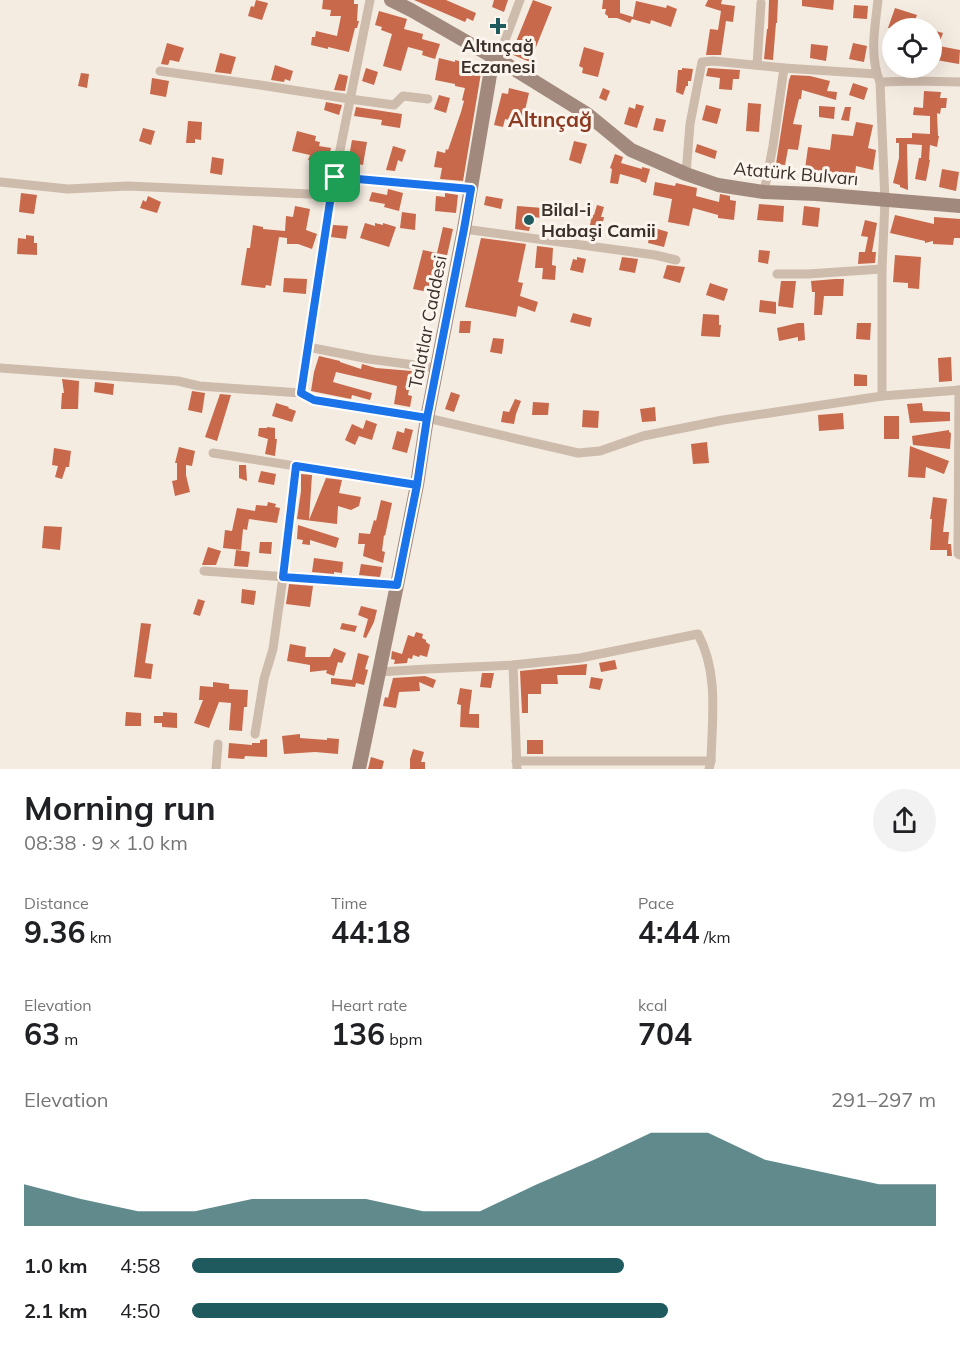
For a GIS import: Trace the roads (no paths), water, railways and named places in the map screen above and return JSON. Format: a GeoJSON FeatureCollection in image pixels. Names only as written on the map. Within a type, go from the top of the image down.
{"type":"FeatureCollection","features":[{"type":"Feature","properties":{"kind":"street"},"geometry":{"type":"LineString","coordinates":[[301,393],[331,195],[370,0]]}},
{"type":"Feature","properties":{"kind":"street","name":"Atatürk Bulvarı"},"geometry":{"type":"LineString","coordinates":[[391,0],[413,5],[588,114],[631,150],[686,174],[718,184],[764,192],[960,206]]}},
{"type":"Feature","properties":{"kind":"street"},"geometry":{"type":"LineString","coordinates":[[495,58],[520,0]]}},
{"type":"Feature","properties":{"kind":"street"},"geometry":{"type":"LineString","coordinates":[[878,0],[873,57],[878,78],[885,201],[882,268],[882,396]]}},
{"type":"Feature","properties":{"kind":"street"},"geometry":{"type":"LineString","coordinates":[[756,65],[761,3]]}},
{"type":"Feature","properties":{"kind":"street","name":"Talatlar Caddesi"},"geometry":{"type":"LineString","coordinates":[[359,769],[417,485],[427,418],[495,58]]}},
{"type":"Feature","properties":{"kind":"street"},"geometry":{"type":"LineString","coordinates":[[686,174],[690,124],[702,62],[713,61],[914,81],[960,82]]}},
{"type":"Feature","properties":{"kind":"street"},"geometry":{"type":"LineString","coordinates":[[764,192],[784,68]]}},
{"type":"Feature","properties":{"kind":"street"},"geometry":{"type":"LineString","coordinates":[[160,71],[394,105],[403,96],[428,99]]}},
{"type":"Feature","properties":{"kind":"street"},"geometry":{"type":"LineString","coordinates":[[335,177],[471,189]]}},
{"type":"Feature","properties":{"kind":"street"},"geometry":{"type":"LineString","coordinates":[[0,182],[68,189],[128,186],[331,195]]}},
{"type":"Feature","properties":{"kind":"street"},"geometry":{"type":"LineString","coordinates":[[464,229],[655,255],[676,260]]}},
{"type":"Feature","properties":{"kind":"street"},"geometry":{"type":"LineString","coordinates":[[777,274],[882,268]]}},
{"type":"Feature","properties":{"kind":"street"},"geometry":{"type":"LineString","coordinates":[[308,347],[369,359],[437,368]]}},
{"type":"Feature","properties":{"kind":"street"},"geometry":{"type":"LineString","coordinates":[[0,368],[301,393],[314,400],[427,418],[578,453],[600,451],[643,436],[723,420],[882,396],[960,390],[958,530],[958,554],[960,555]]}},
{"type":"Feature","properties":{"kind":"street"},"geometry":{"type":"LineString","coordinates":[[213,453],[417,485]]}},
{"type":"Feature","properties":{"kind":"street"},"geometry":{"type":"LineString","coordinates":[[255,734],[264,679],[273,649],[296,466]]}},
{"type":"Feature","properties":{"kind":"street"},"geometry":{"type":"LineString","coordinates":[[204,571],[397,585]]}},
{"type":"Feature","properties":{"kind":"street"},"geometry":{"type":"LineString","coordinates":[[379,672],[513,665],[580,658],[698,634],[705,646],[713,687],[710,765],[517,765],[513,665]]}},
{"type":"Feature","properties":{"kind":"street"},"geometry":{"type":"LineString","coordinates":[[216,769],[218,744]]}},
{"type":"Feature","properties":{"kind":"place","name":"Altınçağ Eczanesi"},"geometry":{"type":"Point","coordinates":[498,26]}},
{"type":"Feature","properties":{"kind":"place","name":"Bilal-i Habaşi Camii"},"geometry":{"type":"Point","coordinates":[529,220]}},
{"type":"Feature","properties":{"kind":"district","name":"Altınçağ"},"geometry":{"type":"Point","coordinates":[550,120]}}]}
